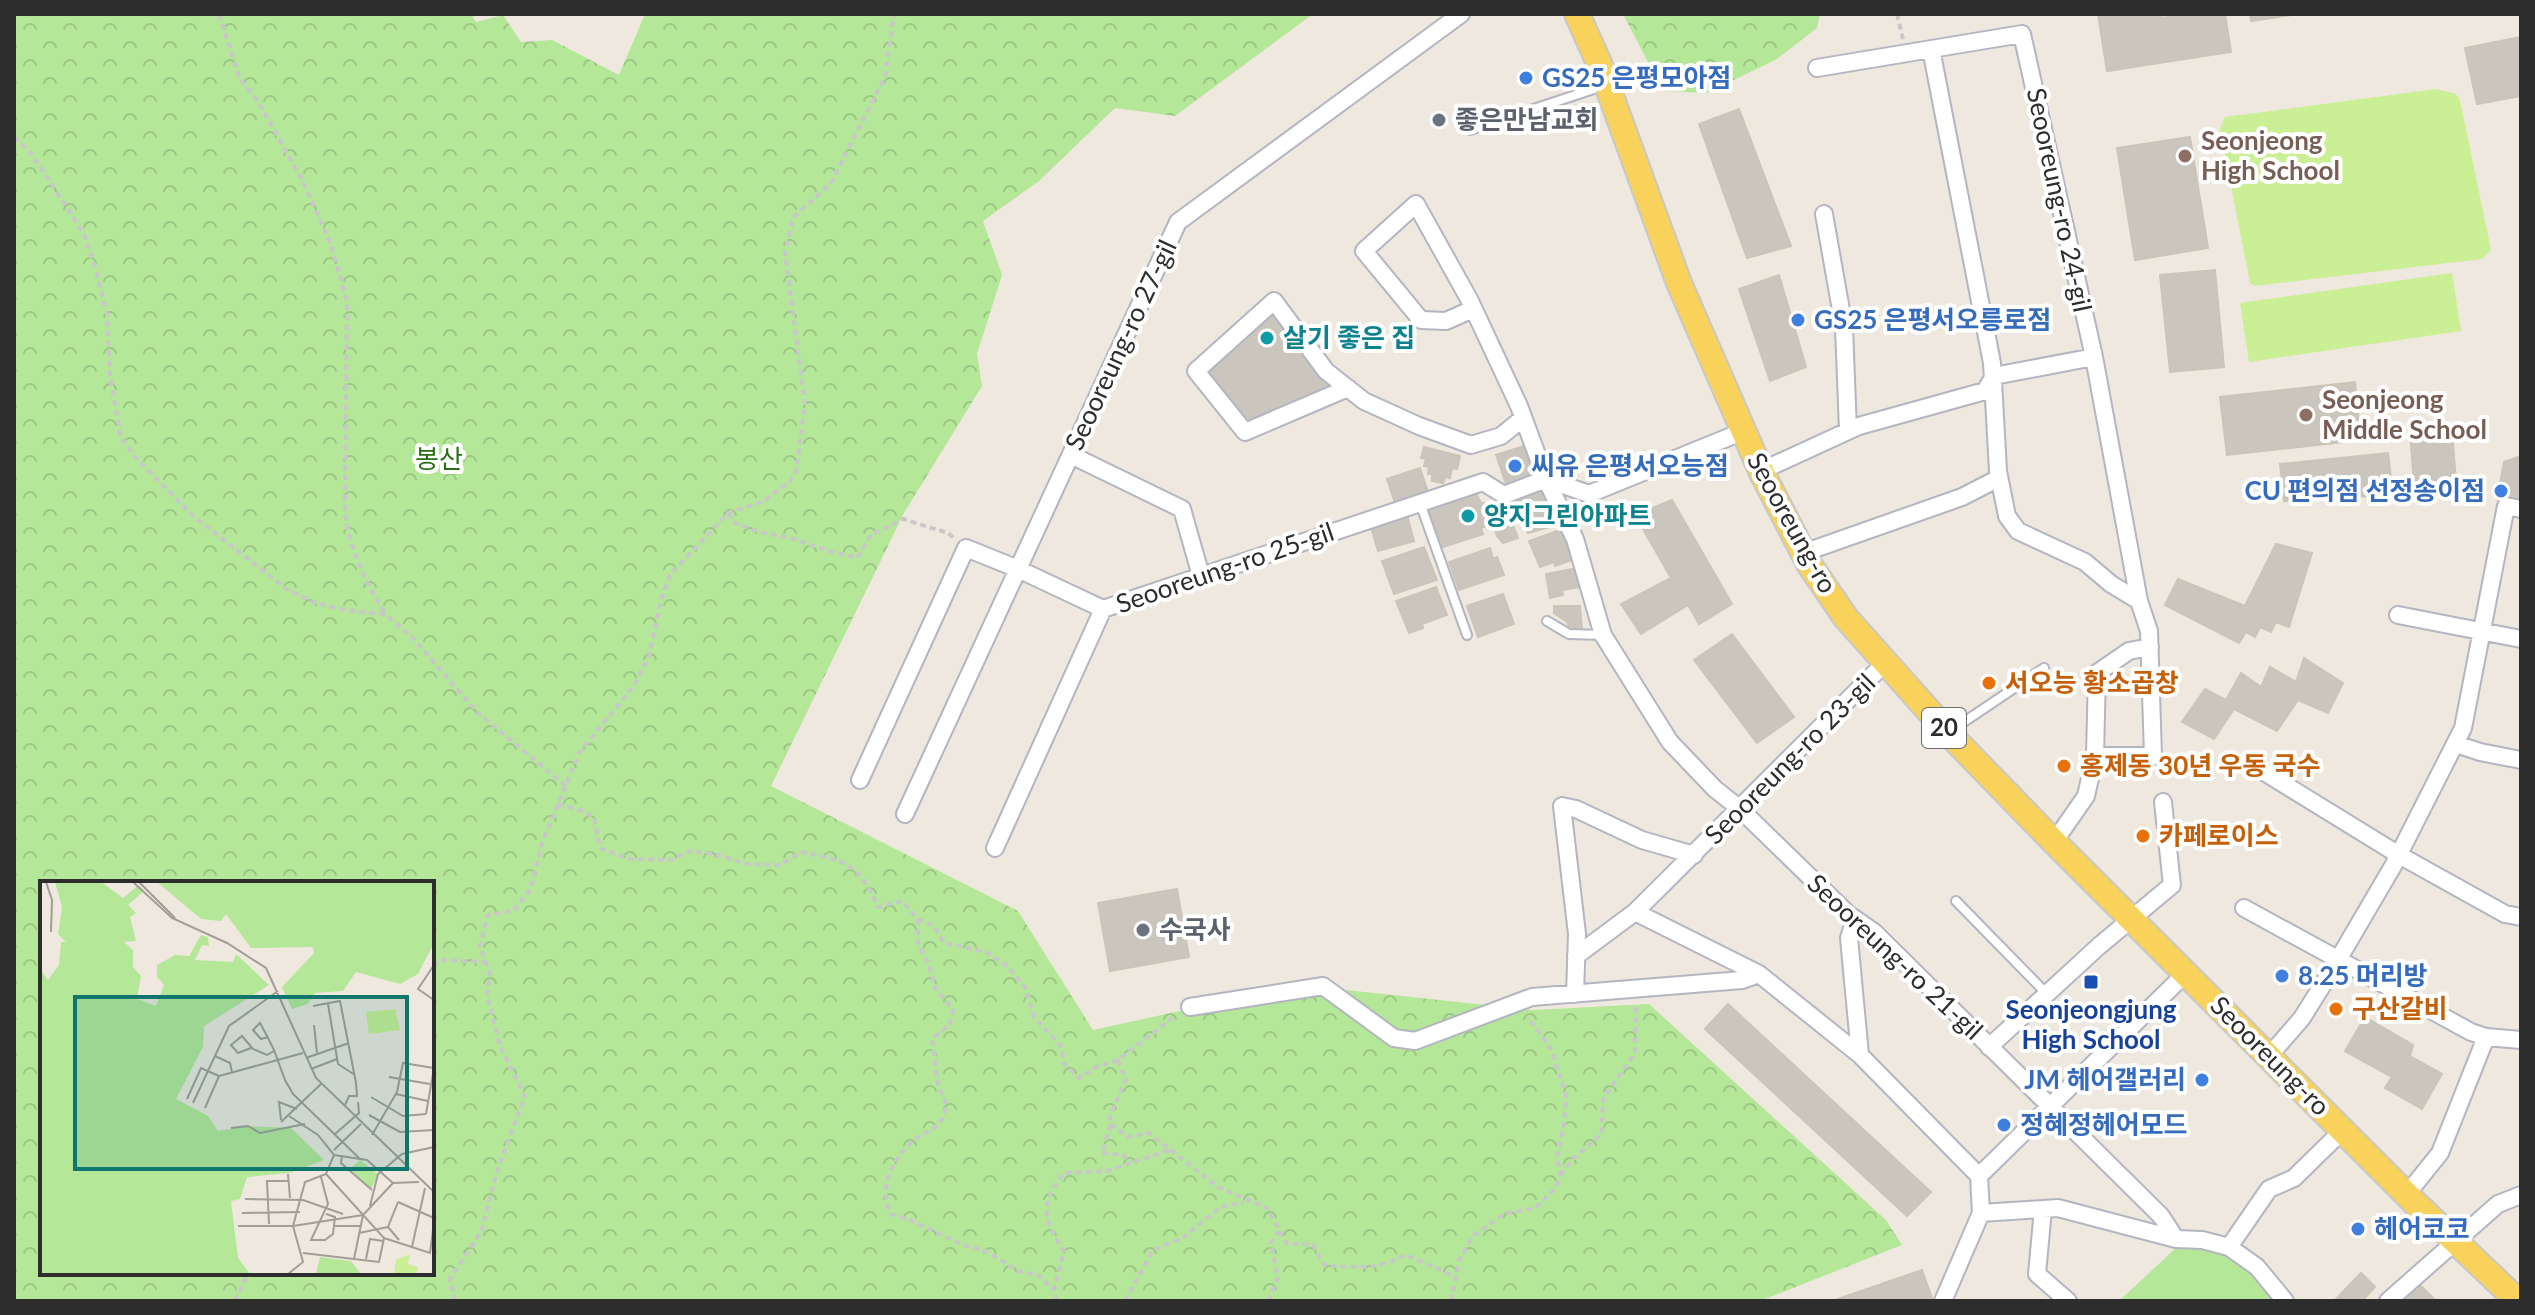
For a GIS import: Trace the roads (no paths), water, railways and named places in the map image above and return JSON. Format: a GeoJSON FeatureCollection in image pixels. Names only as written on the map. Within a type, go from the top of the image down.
{"type":"FeatureCollection","features":[{"type":"Feature","properties":{"kind":"main road","name":"Seooreung-ro"},"geometry":{"type":"LineString","coordinates":[[1577,14],[1607,85],[1679,283],[1761,471],[1803,553],[1846,618],[1948,732],[2054,842],[2518,1301]]}},
{"type":"Feature","properties":{"kind":"street","name":"Seooreung-ro 27-gil"},"geometry":{"type":"LineString","coordinates":[[905,814],[1178,222],[1461,14]]}},
{"type":"Feature","properties":{"kind":"street","name":"Seooreung-ro 24-gil"},"geometry":{"type":"LineString","coordinates":[[1817,68],[2022,34],[2094,357]]}},
{"type":"Feature","properties":{"kind":"street"},"geometry":{"type":"LineString","coordinates":[[1931,49],[1994,376],[1999,478],[2007,516],[2018,531],[2085,562],[2111,584],[2139,601]]}},
{"type":"Feature","properties":{"kind":"street"},"geometry":{"type":"LineString","coordinates":[[1473,309],[1446,321],[1421,320],[1364,251],[1416,204],[1473,309],[1523,418],[1546,479],[1575,539],[1603,635],[1670,742],[1715,789],[1739,808]]}},
{"type":"Feature","properties":{"kind":"street"},"geometry":{"type":"LineString","coordinates":[[1824,214],[1844,327],[1848,431]]}},
{"type":"Feature","properties":{"kind":"street"},"geometry":{"type":"LineString","coordinates":[[1348,388],[1245,432],[1196,371],[1274,301],[1326,371],[1348,388],[1364,401],[1471,445],[1501,436],[1523,418]]}},
{"type":"Feature","properties":{"kind":"street"},"geometry":{"type":"LineString","coordinates":[[1761,471],[1848,431],[1985,391],[1994,376],[2094,357],[2139,601],[2149,631],[2153,756],[2095,756]]}},
{"type":"Feature","properties":{"kind":"street"},"geometry":{"type":"LineString","coordinates":[[1546,479],[1589,494],[1744,431]]}},
{"type":"Feature","properties":{"kind":"street"},"geometry":{"type":"LineString","coordinates":[[1071,455],[1182,509],[1201,576]]}},
{"type":"Feature","properties":{"kind":"street"},"geometry":{"type":"LineString","coordinates":[[1803,553],[1962,497],[1999,478]]}},
{"type":"Feature","properties":{"kind":"street","name":"Seooreung-ro 25-gil"},"geometry":{"type":"LineString","coordinates":[[995,848],[1103,609],[1483,482],[1504,495],[1546,479]]}},
{"type":"Feature","properties":{"kind":"street"},"geometry":{"type":"LineString","coordinates":[[2269,1056],[2302,1018],[2339,958],[2399,855],[2456,744],[2463,728],[2506,506],[2521,509]]}},
{"type":"Feature","properties":{"kind":"street"},"geometry":{"type":"LineString","coordinates":[[860,780],[966,548],[1103,609]]}},
{"type":"Feature","properties":{"kind":"street"},"geometry":{"type":"LineString","coordinates":[[2398,615],[2521,639]]}},
{"type":"Feature","properties":{"kind":"street"},"geometry":{"type":"LineString","coordinates":[[2054,842],[2086,796],[2095,756],[2097,673],[2129,651],[2150,647]]}},
{"type":"Feature","properties":{"kind":"street","name":"Seooreung-ro 23-gil"},"geometry":{"type":"LineString","coordinates":[[1576,956],[1635,912],[1886,662]]}},
{"type":"Feature","properties":{"kind":"street"},"geometry":{"type":"LineString","coordinates":[[2456,744],[2521,760]]}},
{"type":"Feature","properties":{"kind":"street"},"geometry":{"type":"LineString","coordinates":[[2261,770],[2399,855],[2505,914],[2521,917]]}},
{"type":"Feature","properties":{"kind":"street"},"geometry":{"type":"LineString","coordinates":[[1989,1047],[2172,885],[2163,802]]}},
{"type":"Feature","properties":{"kind":"street","name":"Seooreung-ro 23-gil"},"geometry":{"type":"LineString","coordinates":[[1575,994],[1577,934],[1562,806],[1576,809],[1642,840],[1694,855]]}},
{"type":"Feature","properties":{"kind":"street","name":"Seooreung-ro 21-gil"},"geometry":{"type":"LineString","coordinates":[[1739,808],[1855,919],[1874,932],[2161,1216],[2176,1239]]}},
{"type":"Feature","properties":{"kind":"street"},"geometry":{"type":"LineString","coordinates":[[2244,908],[2471,1032],[2486,1037],[2521,1040]]}},
{"type":"Feature","properties":{"kind":"street"},"geometry":{"type":"LineString","coordinates":[[1635,912],[1759,974],[1860,1055],[1979,1176],[1981,1213],[1943,1301]]}},
{"type":"Feature","properties":{"kind":"street"},"geometry":{"type":"LineString","coordinates":[[1855,919],[1849,938],[1860,1055]]}},
{"type":"Feature","properties":{"kind":"street"},"geometry":{"type":"LineString","coordinates":[[1979,1176],[2186,973]]}},
{"type":"Feature","properties":{"kind":"street"},"geometry":{"type":"LineString","coordinates":[[1190,1007],[1323,986],[1394,1038],[1415,1041],[1532,997],[1742,980],[1759,974]]}},
{"type":"Feature","properties":{"kind":"street"},"geometry":{"type":"LineString","coordinates":[[2407,1194],[2440,1153],[2486,1037]]}},
{"type":"Feature","properties":{"kind":"street"},"geometry":{"type":"LineString","coordinates":[[2229,1247],[2269,1189],[2294,1178],[2343,1130]]}},
{"type":"Feature","properties":{"kind":"street"},"geometry":{"type":"LineString","coordinates":[[2388,1301],[2498,1204],[2521,1195]]}},
{"type":"Feature","properties":{"kind":"street"},"geometry":{"type":"LineString","coordinates":[[1981,1213],[2058,1208],[2176,1239],[2202,1240],[2229,1247],[2257,1267],[2285,1301]]}},
{"type":"Feature","properties":{"kind":"street"},"geometry":{"type":"LineString","coordinates":[[2043,1209],[2037,1274],[2068,1301]]}},
{"type":"Feature","properties":{"kind":"lane"},"geometry":{"type":"LineString","coordinates":[[1470,130],[1607,85]]}},
{"type":"Feature","properties":{"kind":"lane"},"geometry":{"type":"LineString","coordinates":[[1420,503],[1467,635]]}},
{"type":"Feature","properties":{"kind":"lane"},"geometry":{"type":"LineString","coordinates":[[1547,621],[1569,634],[1603,635]]}},
{"type":"Feature","properties":{"kind":"lane"},"geometry":{"type":"LineString","coordinates":[[1948,732],[2044,668]]}},
{"type":"Feature","properties":{"kind":"lane"},"geometry":{"type":"LineString","coordinates":[[1956,901],[2047,994]]}},
{"type":"Feature","properties":{"kind":"place","name":"GS25 은평모아점"},"geometry":{"type":"Point","coordinates":[1526,78]}},
{"type":"Feature","properties":{"kind":"place","name":"좋은만남교회"},"geometry":{"type":"Point","coordinates":[1439,120]}},
{"type":"Feature","properties":{"kind":"place","name":"Seonjeong High School"},"geometry":{"type":"Point","coordinates":[2185,156]}},
{"type":"Feature","properties":{"kind":"place","name":"GS25 은평서오릉로점"},"geometry":{"type":"Point","coordinates":[1798,320]}},
{"type":"Feature","properties":{"kind":"place","name":"살기 좋은 집"},"geometry":{"type":"Point","coordinates":[1267,338]}},
{"type":"Feature","properties":{"kind":"place","name":"Seonjeong Middle School"},"geometry":{"type":"Point","coordinates":[2306,415]}},
{"type":"Feature","properties":{"kind":"place","name":"씨유 은평서오능점"},"geometry":{"type":"Point","coordinates":[1515,466]}},
{"type":"Feature","properties":{"kind":"place","name":"CU 편의점 선정송이점"},"geometry":{"type":"Point","coordinates":[2501,491]}},
{"type":"Feature","properties":{"kind":"place","name":"양지그린아파트"},"geometry":{"type":"Point","coordinates":[1468,516]}},
{"type":"Feature","properties":{"kind":"place","name":"서오능 황소곱창"},"geometry":{"type":"Point","coordinates":[1989,683]}},
{"type":"Feature","properties":{"kind":"place","name":"홍제동 30년 우동 국수"},"geometry":{"type":"Point","coordinates":[2064,766]}},
{"type":"Feature","properties":{"kind":"place","name":"카페로이스"},"geometry":{"type":"Point","coordinates":[2143,836]}},
{"type":"Feature","properties":{"kind":"place","name":"수국사"},"geometry":{"type":"Point","coordinates":[1143,930]}},
{"type":"Feature","properties":{"kind":"place","name":"8.25 머리방"},"geometry":{"type":"Point","coordinates":[2282,976]}},
{"type":"Feature","properties":{"kind":"place","name":"Seonjeongjung High School"},"geometry":{"type":"Point","coordinates":[2091,982]}},
{"type":"Feature","properties":{"kind":"place","name":"구산갈비"},"geometry":{"type":"Point","coordinates":[2336,1009]}},
{"type":"Feature","properties":{"kind":"place","name":"JM 헤어갤러리"},"geometry":{"type":"Point","coordinates":[2202,1080]}},
{"type":"Feature","properties":{"kind":"place","name":"정혜정헤어모드"},"geometry":{"type":"Point","coordinates":[2004,1125]}},
{"type":"Feature","properties":{"kind":"place","name":"헤어코코"},"geometry":{"type":"Point","coordinates":[2358,1229]}},
{"type":"Feature","properties":{"kind":"park label","name":"봉산"},"geometry":{"type":"Point","coordinates":[439,459]}}]}
